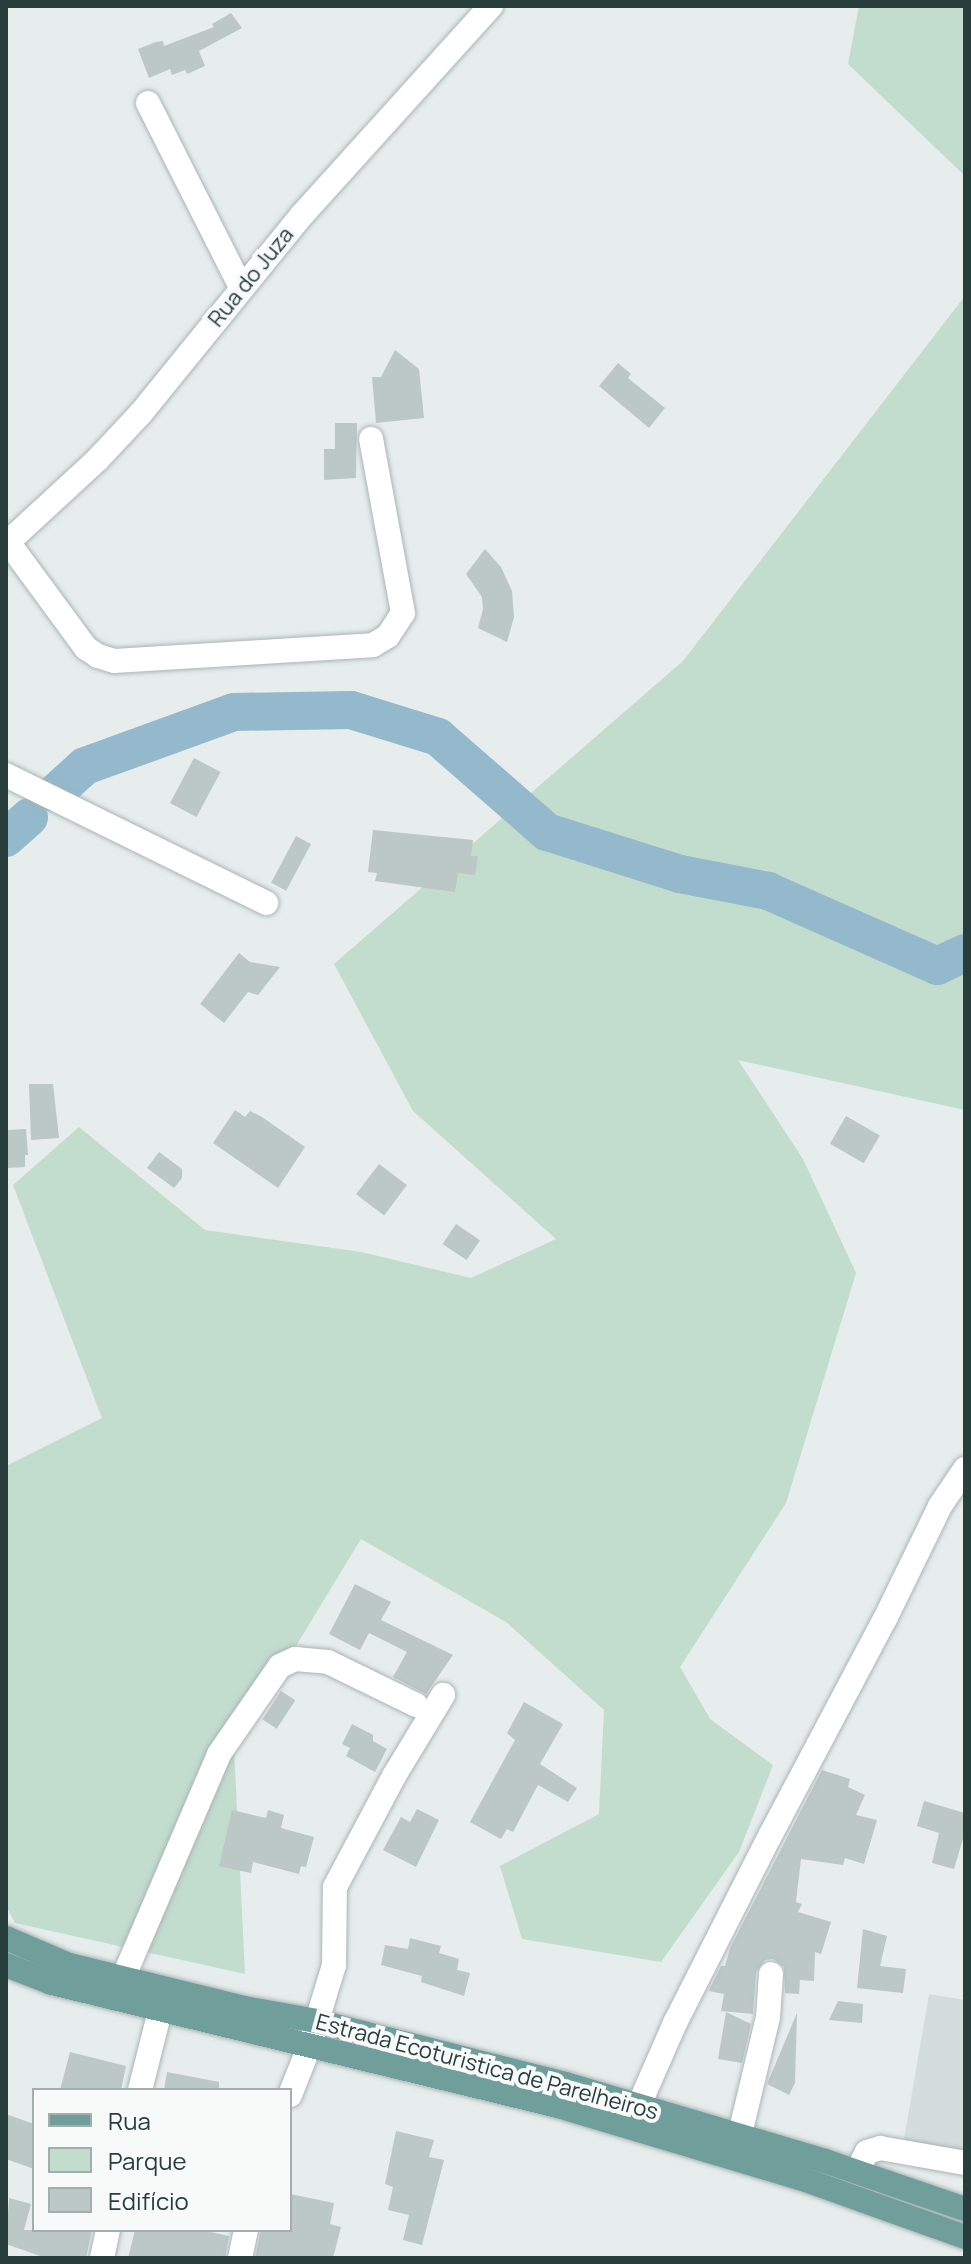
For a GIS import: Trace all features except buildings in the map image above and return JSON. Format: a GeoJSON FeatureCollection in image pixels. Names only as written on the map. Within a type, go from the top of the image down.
{"type":"FeatureCollection","features":[{"type":"Feature","properties":{"kind":"main road","name":"Estrada Ecoturistica de Parelheiros"},"geometry":{"type":"LineString","coordinates":[[6,1938],[69,1965],[124,1976],[163,1998],[309,2047],[561,2095],[639,2105],[739,2138],[857,2171],[965,2209]]}},
{"type":"Feature","properties":{"kind":"main road","name":"Estrada Ecoturistica de Parelheiros"},"geometry":{"type":"LineString","coordinates":[[6,1965],[52,1983],[244,2008],[316,2021],[561,2095],[965,2237]]}},
{"type":"Feature","properties":{"kind":"street","name":"Rua do Juza"},"geometry":{"type":"LineString","coordinates":[[7,543],[80,476],[141,413],[241,287],[491,6]]}},
{"type":"Feature","properties":{"kind":"street"},"geometry":{"type":"LineString","coordinates":[[148,103],[241,287]]}},
{"type":"Feature","properties":{"kind":"street"},"geometry":{"type":"LineString","coordinates":[[7,543],[86,648],[106,659],[127,662],[373,645],[388,636],[403,613],[371,439]]}},
{"type":"Feature","properties":{"kind":"street"},"geometry":{"type":"LineString","coordinates":[[6,775],[266,903]]}},
{"type":"Feature","properties":{"kind":"street"},"geometry":{"type":"LineString","coordinates":[[639,2105],[675,2023],[757,1860],[885,1619],[940,1506],[965,1469]]}},
{"type":"Feature","properties":{"kind":"street"},"geometry":{"type":"LineString","coordinates":[[124,1976],[219,1754],[280,1666],[295,1659],[328,1662],[416,1705]]}},
{"type":"Feature","properties":{"kind":"street"},"geometry":{"type":"LineString","coordinates":[[292,2090],[309,2047],[334,1965],[335,1887],[379,1802],[443,1695]]}},
{"type":"Feature","properties":{"kind":"street"},"geometry":{"type":"LineString","coordinates":[[739,2138],[768,2017],[771,1974]]}},
{"type":"Feature","properties":{"kind":"street"},"geometry":{"type":"LineString","coordinates":[[140,2088],[163,1998]]}},
{"type":"Feature","properties":{"kind":"street"},"geometry":{"type":"LineString","coordinates":[[857,2171],[867,2152],[880,2148],[965,2163]]}},
{"type":"Feature","properties":{"kind":"street"},"geometry":{"type":"LineString","coordinates":[[102,2258],[108,2232]]}},
{"type":"Feature","properties":{"kind":"street"},"geometry":{"type":"LineString","coordinates":[[240,2258],[246,2232]]}},
{"type":"Feature","properties":{"kind":"shaded area"},"geometry":{"type":"Polygon","coordinates":[[[929,1994],[965,2000],[965,2156],[903,2145],[929,1994]]]}},
{"type":"Feature","properties":{"kind":"green space"},"geometry":{"type":"Polygon","coordinates":[[[859,6],[965,6],[965,176],[848,64],[859,6]]]}},
{"type":"Feature","properties":{"kind":"green space"},"geometry":{"type":"Polygon","coordinates":[[[965,296],[965,1110],[738,1060],[803,1159],[856,1273],[786,1503],[680,1667],[710,1719],[773,1765],[739,1852],[661,1962],[522,1939],[500,1866],[599,1814],[604,1710],[506,1622],[361,1539],[234,1748],[245,1974],[15,1923],[6,1906],[6,1466],[102,1418],[13,1185],[79,1127],[205,1230],[361,1252],[471,1278],[556,1239],[413,1111],[334,964],[683,661],[965,296]]]}},
{"type":"Feature","properties":{"kind":"waterway"},"geometry":{"type":"LineString","coordinates":[[55,793],[85,766],[234,712],[351,710],[438,737],[547,832],[680,874],[768,891],[937,966],[965,953]]}},
{"type":"Feature","properties":{"kind":"waterway"},"geometry":{"type":"LineString","coordinates":[[6,838],[29,817]]}}]}
